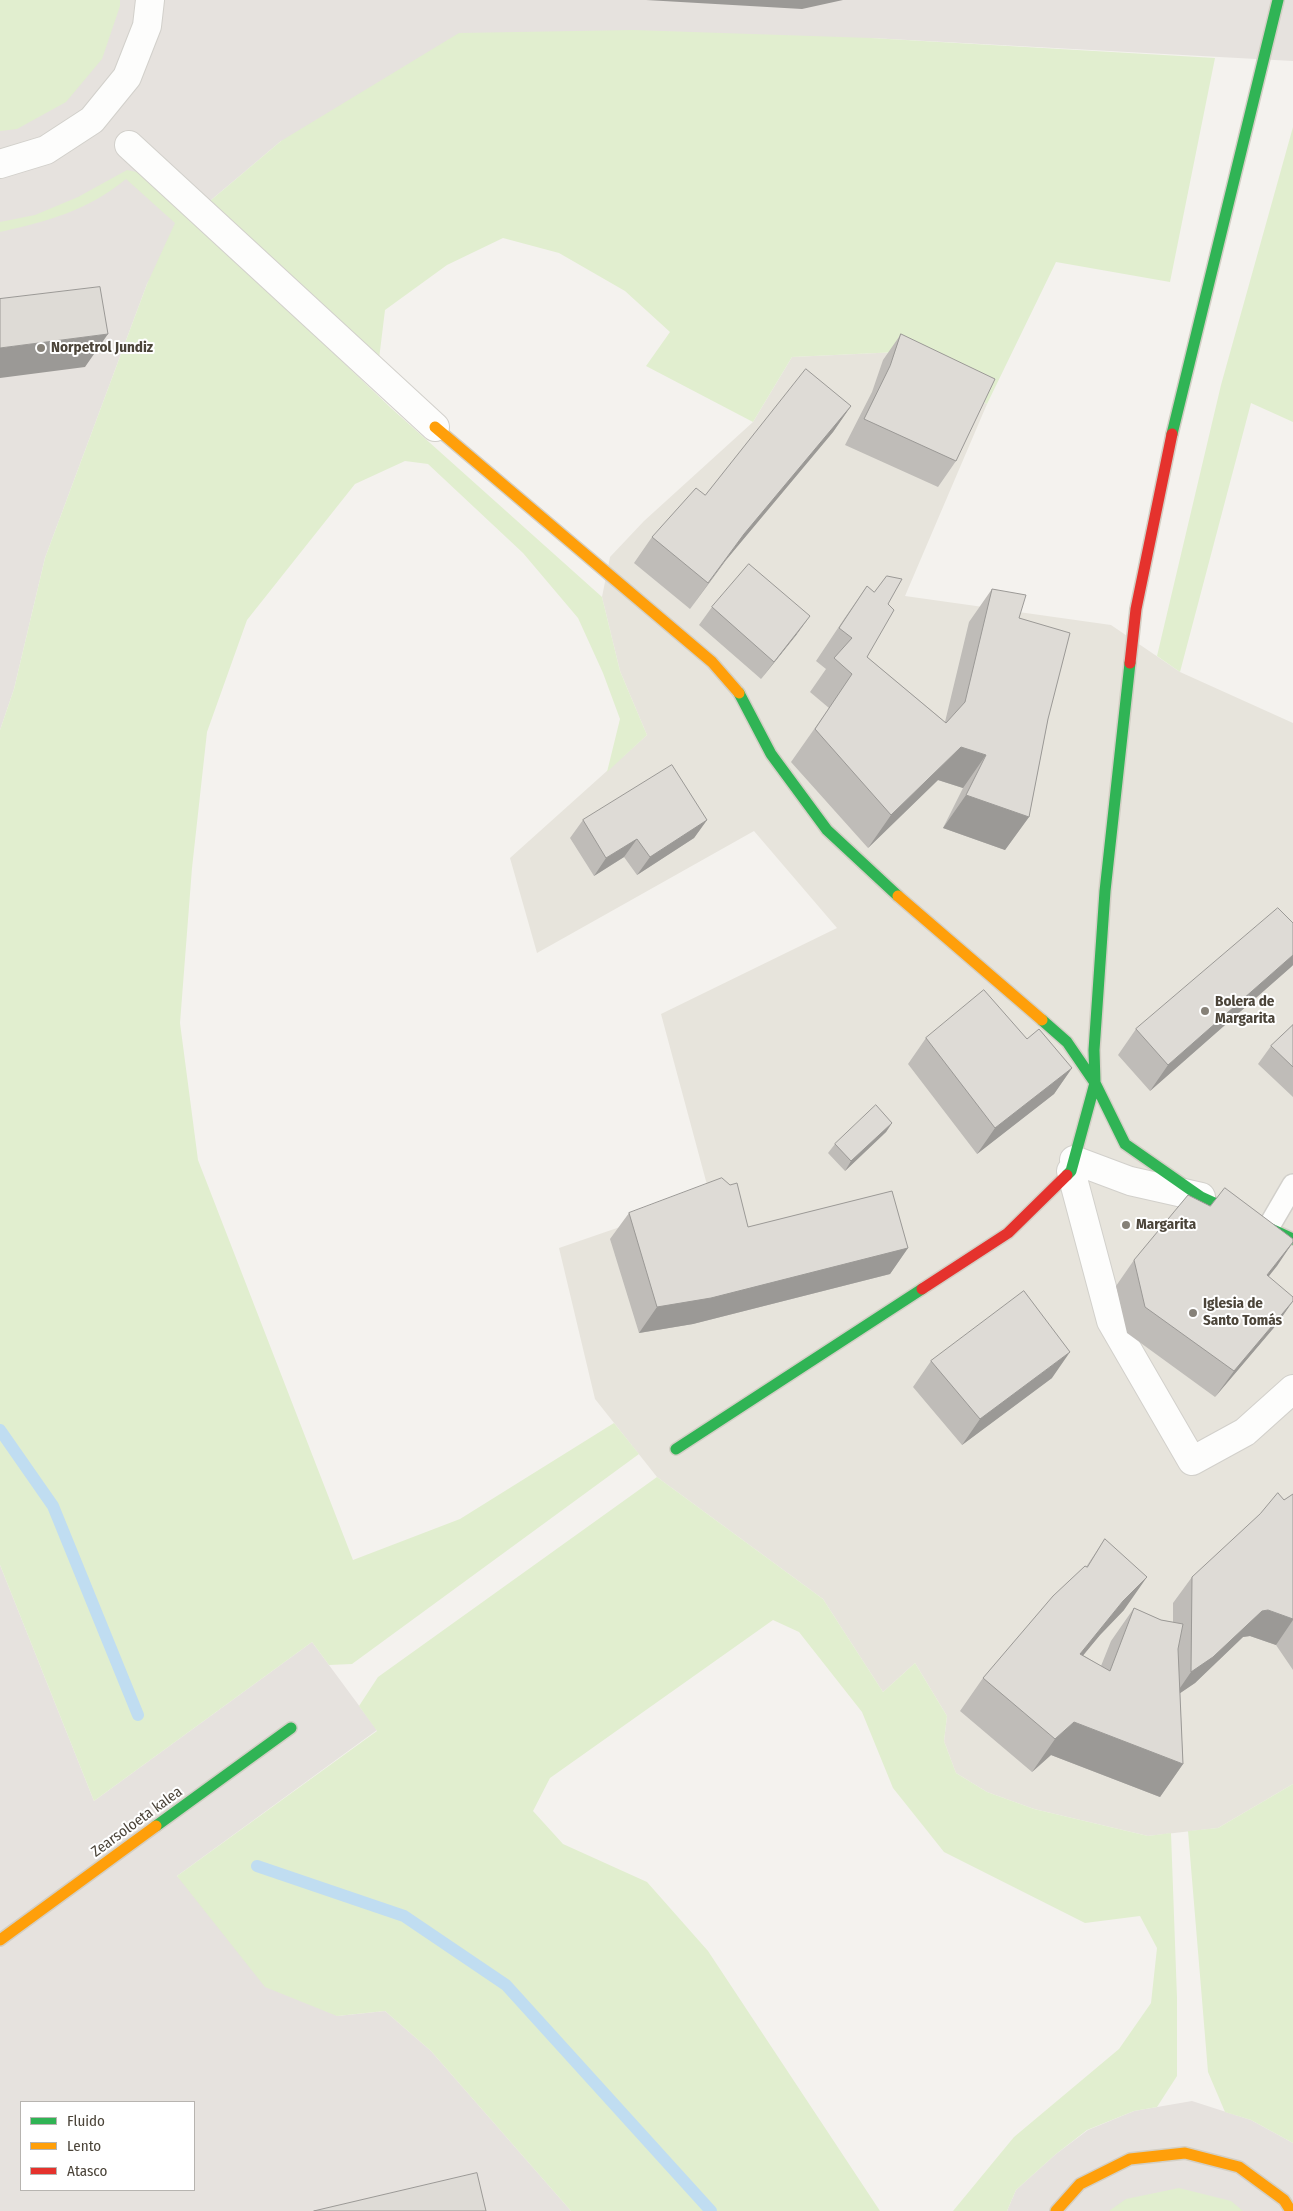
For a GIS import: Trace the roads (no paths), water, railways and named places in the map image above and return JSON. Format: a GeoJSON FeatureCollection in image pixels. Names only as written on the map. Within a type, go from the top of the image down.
{"type":"FeatureCollection","features":[{"type":"Feature","properties":{"kind":"street"},"geometry":{"type":"LineString","coordinates":[[0,164],[46,150],[92,120],[127,77],[148,26],[150,0]]}},
{"type":"Feature","properties":{"kind":"street"},"geometry":{"type":"LineString","coordinates":[[1278,0],[1174,419],[1136,610],[1105,891],[1094,1050],[1095,1083],[1073,1166],[1111,1321],[1192,1461],[1245,1432],[1293,1389]]}},
{"type":"Feature","properties":{"kind":"street"},"geometry":{"type":"LineString","coordinates":[[129,145],[435,427],[712,662],[736,690],[771,754],[827,830],[869,871],[1068,1042],[1095,1083],[1125,1144],[1201,1197],[1293,1239]]}},
{"type":"Feature","properties":{"kind":"street"},"geometry":{"type":"LineString","coordinates":[[1073,1166],[1201,1197]]}},
{"type":"Feature","properties":{"kind":"street"},"geometry":{"type":"LineString","coordinates":[[676,1449],[1008,1233],[1073,1166]]}},
{"type":"Feature","properties":{"kind":"street","name":"Zearsoloeta kalea"},"geometry":{"type":"LineString","coordinates":[[0,1940],[292,1728]]}},
{"type":"Feature","properties":{"kind":"street"},"geometry":{"type":"LineString","coordinates":[[1056,2211],[1080,2184],[1130,2159],[1185,2153],[1239,2167],[1284,2200],[1291,2211]]}},
{"type":"Feature","properties":{"kind":"lane"},"geometry":{"type":"LineString","coordinates":[[1268,1228],[1293,1185]]}},
{"type":"Feature","properties":{"kind":"waterway"},"geometry":{"type":"LineString","coordinates":[[0,1430],[53,1506],[138,1715]]}},
{"type":"Feature","properties":{"kind":"waterway"},"geometry":{"type":"LineString","coordinates":[[257,1866],[404,1916],[506,1985],[711,2211]]}},
{"type":"Feature","properties":{"kind":"place","name":"Norpetrol Jundiz"},"geometry":{"type":"Point","coordinates":[41,348]}},
{"type":"Feature","properties":{"kind":"place","name":"Bolera de Margarita"},"geometry":{"type":"Point","coordinates":[1205,1011]}},
{"type":"Feature","properties":{"kind":"place","name":"Margarita"},"geometry":{"type":"Point","coordinates":[1126,1225]}},
{"type":"Feature","properties":{"kind":"place","name":"Iglesia de Santo Tomás"},"geometry":{"type":"Point","coordinates":[1193,1313]}}]}
